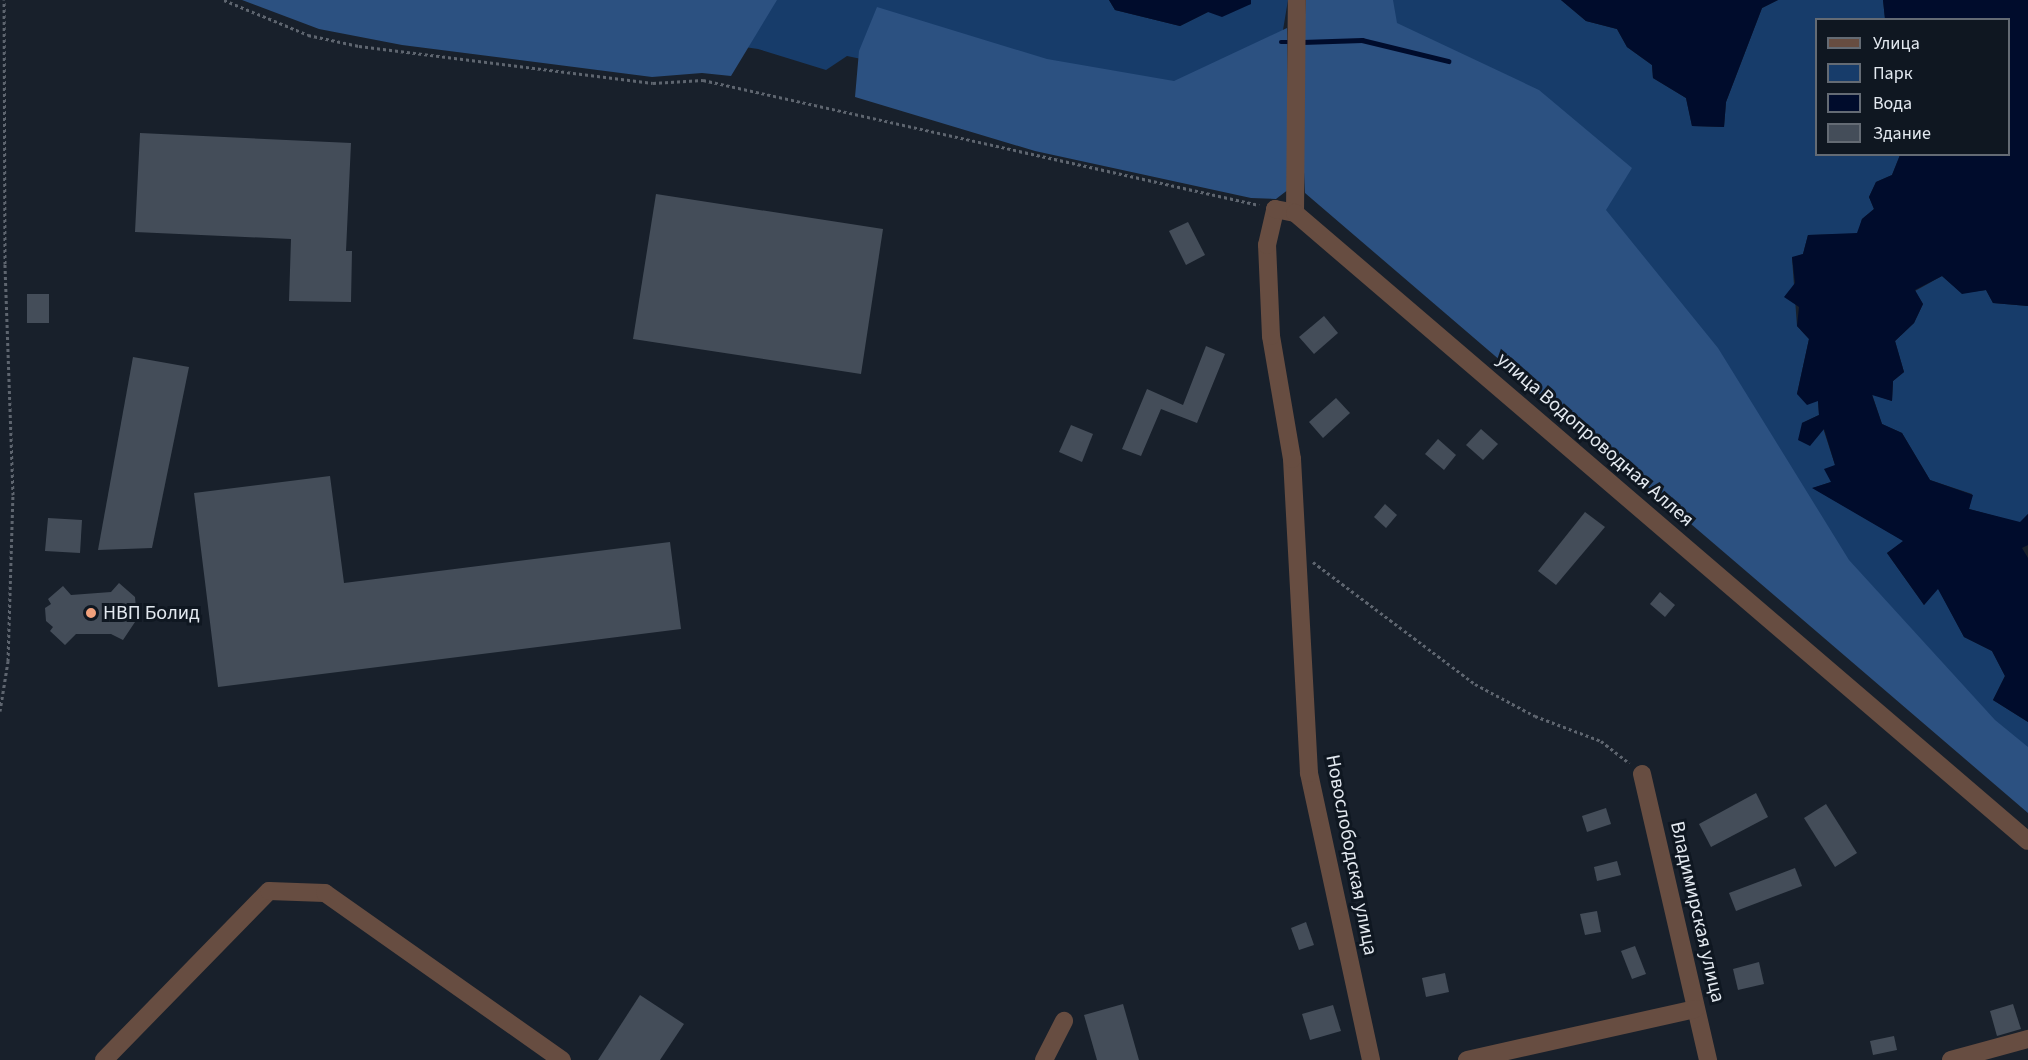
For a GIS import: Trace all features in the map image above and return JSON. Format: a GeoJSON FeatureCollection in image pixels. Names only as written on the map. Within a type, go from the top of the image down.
{"type":"FeatureCollection","features":[{"type":"Feature","properties":{"kind":"street"},"geometry":{"type":"LineString","coordinates":[[1275,208],[1295,213],[1294,66],[1297,0]]}},
{"type":"Feature","properties":{"kind":"street","name":"Новослободская улица"},"geometry":{"type":"LineString","coordinates":[[1275,208],[1267,245],[1271,336],[1292,459],[1309,773],[1371,1060]]}},
{"type":"Feature","properties":{"kind":"street","name":"улица Водопроводная Аллея"},"geometry":{"type":"LineString","coordinates":[[1295,213],[2028,841]]}},
{"type":"Feature","properties":{"kind":"street","name":"Владимирская улица"},"geometry":{"type":"LineString","coordinates":[[1642,774],[1708,1060]]}},
{"type":"Feature","properties":{"kind":"street"},"geometry":{"type":"LineString","coordinates":[[104,1060],[269,891],[325,893],[562,1060]]}},
{"type":"Feature","properties":{"kind":"street"},"geometry":{"type":"LineString","coordinates":[[1467,1060],[1695,1009]]}},
{"type":"Feature","properties":{"kind":"street"},"geometry":{"type":"LineString","coordinates":[[1044,1060],[1064,1021]]}},
{"type":"Feature","properties":{"kind":"street"},"geometry":{"type":"LineString","coordinates":[[1951,1060],[2028,1039]]}},
{"type":"Feature","properties":{"kind":"path"},"geometry":{"type":"LineString","coordinates":[[0,711],[8,661],[13,495],[5,264],[4,0]]}},
{"type":"Feature","properties":{"kind":"path"},"geometry":{"type":"LineString","coordinates":[[224,0],[308,35],[359,45],[653,83],[703,80],[1275,208]]}},
{"type":"Feature","properties":{"kind":"path"},"geometry":{"type":"LineString","coordinates":[[1297,550],[1475,684],[1535,716],[1601,741],[1642,774]]}},
{"type":"Feature","properties":{"kind":"green space"},"geometry":{"type":"Polygon","coordinates":[[[607,0],[1109,0],[1115,10],[1180,26],[1208,12],[1251,4],[1251,0],[1288,0],[1281,42],[1266,84],[938,75],[847,56],[826,70],[758,49],[704,41],[607,0]]]}},
{"type":"Feature","properties":{"kind":"green space"},"geometry":{"type":"Polygon","coordinates":[[[1370,0],[1561,0],[1586,21],[1617,29],[1627,47],[1652,65],[1653,78],[1686,98],[1692,126],[1724,127],[1726,102],[1762,8],[1778,0],[1883,0],[1885,18],[1815,18],[1815,156],[1900,156],[1892,175],[1876,182],[1869,197],[1874,209],[1862,219],[1858,234],[1808,235],[1803,254],[1792,258],[1797,326],[1809,339],[1797,394],[1818,401],[1819,415],[1802,423],[1823,428],[1835,465],[1831,482],[1813,488],[1904,541],[1887,553],[1924,605],[1938,588],[1964,637],[1992,651],[2005,676],[1993,700],[2028,722],[2028,764],[1374,26],[1370,0]]]}},
{"type":"Feature","properties":{"kind":"green space"},"geometry":{"type":"Polygon","coordinates":[[[1942,276],[1962,293],[1986,290],[1993,303],[2028,306],[2028,514],[2020,523],[1969,509],[1972,494],[1930,480],[1902,433],[1882,424],[1872,394],[1892,401],[1893,381],[1904,372],[1895,341],[1914,323],[1923,304],[1915,291],[1942,276]]]}},
{"type":"Feature","properties":{"kind":"shaded area"},"geometry":{"type":"Polygon","coordinates":[[[242,0],[777,0],[731,76],[702,73],[652,77],[402,45],[319,29],[242,0]]]}},
{"type":"Feature","properties":{"kind":"shaded area"},"geometry":{"type":"Polygon","coordinates":[[[1306,0],[1393,0],[1397,23],[1539,90],[1632,168],[1606,210],[1718,348],[1849,560],[1995,720],[2028,747],[2028,813],[1305,193],[1300,89],[1306,0]]]}},
{"type":"Feature","properties":{"kind":"shaded area"},"geometry":{"type":"Polygon","coordinates":[[[877,7],[1047,59],[1174,81],[1287,28],[1289,189],[1276,199],[1251,198],[1035,151],[855,97],[859,51],[877,7]]]}},
{"type":"Feature","properties":{"kind":"water"},"geometry":{"type":"Polygon","coordinates":[[[1109,0],[1251,0],[1251,4],[1222,17],[1208,12],[1180,26],[1115,10],[1109,0]]]}},
{"type":"Feature","properties":{"kind":"water"},"geometry":{"type":"Polygon","coordinates":[[[1561,0],[1778,0],[1762,8],[1726,102],[1724,127],[1692,126],[1686,98],[1653,78],[1652,65],[1627,47],[1617,29],[1586,21],[1561,0]]]}},
{"type":"Feature","properties":{"kind":"water"},"geometry":{"type":"Polygon","coordinates":[[[1883,0],[2028,0],[2028,306],[1993,303],[1986,290],[1962,294],[1942,276],[1915,290],[1923,304],[1914,323],[1895,341],[1904,372],[1893,381],[1892,401],[1872,395],[1882,424],[1902,433],[1930,480],[1973,495],[1969,509],[2020,522],[2028,514],[2028,545],[2022,548],[2028,558],[2028,722],[1993,700],[2005,676],[1992,651],[1964,637],[1938,589],[1924,605],[1887,553],[1903,541],[1812,488],[1831,482],[1824,469],[1835,465],[1824,429],[1810,446],[1798,440],[1802,423],[1819,415],[1818,401],[1807,405],[1797,394],[1809,339],[1797,326],[1799,307],[1784,297],[1795,283],[1792,257],[1803,254],[1808,235],[1857,233],[1862,219],[1874,209],[1869,197],[1876,182],[1892,175],[1900,156],[2010,156],[2010,18],[1885,18],[1883,0]]]}},
{"type":"Feature","properties":{"kind":"building"},"geometry":{"type":"Polygon","coordinates":[[[140,133],[351,143],[346,251],[352,251],[351,302],[289,301],[291,239],[135,232],[140,133]]]}},
{"type":"Feature","properties":{"kind":"building"},"geometry":{"type":"Polygon","coordinates":[[[656,194],[883,229],[861,374],[633,339],[656,194]]]}},
{"type":"Feature","properties":{"kind":"building"},"geometry":{"type":"Polygon","coordinates":[[[1188,222],[1205,255],[1186,265],[1169,231],[1188,222]]]}},
{"type":"Feature","properties":{"kind":"building"},"geometry":{"type":"Polygon","coordinates":[[[27,294],[49,294],[49,323],[27,323],[27,294]]]}},
{"type":"Feature","properties":{"kind":"building"},"geometry":{"type":"Polygon","coordinates":[[[1324,316],[1338,333],[1314,354],[1299,337],[1324,316]]]}},
{"type":"Feature","properties":{"kind":"building"},"geometry":{"type":"Polygon","coordinates":[[[1206,346],[1225,354],[1197,423],[1161,409],[1141,456],[1122,449],[1147,389],[1183,405],[1206,346]]]}},
{"type":"Feature","properties":{"kind":"building"},"geometry":{"type":"Polygon","coordinates":[[[133,357],[189,367],[152,548],[98,550],[133,357]]]}},
{"type":"Feature","properties":{"kind":"building"},"geometry":{"type":"Polygon","coordinates":[[[1336,398],[1350,413],[1323,438],[1309,422],[1336,398]]]}},
{"type":"Feature","properties":{"kind":"building"},"geometry":{"type":"Polygon","coordinates":[[[1071,425],[1093,434],[1082,462],[1059,452],[1071,425]]]}},
{"type":"Feature","properties":{"kind":"building"},"geometry":{"type":"Polygon","coordinates":[[[1481,429],[1498,444],[1483,460],[1466,445],[1481,429]]]}},
{"type":"Feature","properties":{"kind":"building"},"geometry":{"type":"Polygon","coordinates":[[[1438,439],[1456,455],[1444,470],[1425,454],[1438,439]]]}},
{"type":"Feature","properties":{"kind":"building"},"geometry":{"type":"Polygon","coordinates":[[[330,476],[344,583],[670,542],[681,629],[218,687],[194,493],[330,476]]]}},
{"type":"Feature","properties":{"kind":"building"},"geometry":{"type":"Polygon","coordinates":[[[1385,504],[1397,515],[1386,528],[1374,517],[1385,504]]]}},
{"type":"Feature","properties":{"kind":"building"},"geometry":{"type":"Polygon","coordinates":[[[1585,512],[1605,527],[1556,585],[1538,571],[1585,512]]]}},
{"type":"Feature","properties":{"kind":"building"},"geometry":{"type":"Polygon","coordinates":[[[48,518],[82,520],[80,553],[45,551],[48,518]]]}},
{"type":"Feature","properties":{"kind":"building","name":"НВП Болид"},"geometry":{"type":"Polygon","coordinates":[[[119,583],[135,597],[137,619],[123,640],[111,634],[76,634],[65,645],[50,631],[53,627],[46,621],[45,608],[51,604],[48,599],[63,586],[71,595],[111,592],[119,583]]]}},
{"type":"Feature","properties":{"kind":"building"},"geometry":{"type":"Polygon","coordinates":[[[1660,592],[1675,605],[1665,617],[1650,604],[1660,592]]]}},
{"type":"Feature","properties":{"kind":"building"},"geometry":{"type":"Polygon","coordinates":[[[1756,793],[1768,817],[1711,847],[1699,824],[1756,793]]]}},
{"type":"Feature","properties":{"kind":"building"},"geometry":{"type":"Polygon","coordinates":[[[1826,804],[1857,853],[1835,867],[1804,818],[1826,804]]]}},
{"type":"Feature","properties":{"kind":"building"},"geometry":{"type":"Polygon","coordinates":[[[1606,808],[1611,824],[1587,832],[1582,816],[1606,808]]]}},
{"type":"Feature","properties":{"kind":"building"},"geometry":{"type":"Polygon","coordinates":[[[1617,861],[1621,875],[1597,881],[1594,867],[1617,861]]]}},
{"type":"Feature","properties":{"kind":"building"},"geometry":{"type":"Polygon","coordinates":[[[1795,868],[1802,886],[1736,911],[1729,893],[1795,868]]]}},
{"type":"Feature","properties":{"kind":"building"},"geometry":{"type":"Polygon","coordinates":[[[1597,911],[1601,932],[1585,935],[1580,914],[1597,911]]]}},
{"type":"Feature","properties":{"kind":"building"},"geometry":{"type":"Polygon","coordinates":[[[1306,922],[1314,945],[1299,950],[1291,928],[1306,922]]]}},
{"type":"Feature","properties":{"kind":"building"},"geometry":{"type":"Polygon","coordinates":[[[1635,946],[1646,974],[1632,979],[1621,951],[1635,946]]]}},
{"type":"Feature","properties":{"kind":"building"},"geometry":{"type":"Polygon","coordinates":[[[1759,962],[1764,984],[1738,990],[1733,969],[1759,962]]]}},
{"type":"Feature","properties":{"kind":"building"},"geometry":{"type":"Polygon","coordinates":[[[1445,973],[1449,992],[1426,997],[1422,978],[1445,973]]]}},
{"type":"Feature","properties":{"kind":"building"},"geometry":{"type":"Polygon","coordinates":[[[640,995],[684,1024],[660,1060],[598,1060],[640,995]]]}},
{"type":"Feature","properties":{"kind":"building"},"geometry":{"type":"Polygon","coordinates":[[[1123,1004],[1139,1060],[1097,1060],[1084,1015],[1123,1004]]]}},
{"type":"Feature","properties":{"kind":"building"},"geometry":{"type":"Polygon","coordinates":[[[2013,1004],[2021,1029],[1997,1036],[1990,1011],[2013,1004]]]}},
{"type":"Feature","properties":{"kind":"building"},"geometry":{"type":"Polygon","coordinates":[[[1333,1005],[1341,1031],[1310,1040],[1302,1014],[1333,1005]]]}},
{"type":"Feature","properties":{"kind":"building"},"geometry":{"type":"Polygon","coordinates":[[[1894,1036],[1897,1050],[1873,1055],[1870,1041],[1894,1036]]]}},
{"type":"Feature","properties":{"kind":"waterway"},"geometry":{"type":"LineString","coordinates":[[1302,42],[1362,40],[1448,61]]}},
{"type":"Feature","properties":{"kind":"waterway"},"geometry":{"type":"LineString","coordinates":[[1281,42],[1293,42]]}},
{"type":"Feature","properties":{"kind":"place","name":"НВП Болид"},"geometry":{"type":"Point","coordinates":[91,613]}}]}
